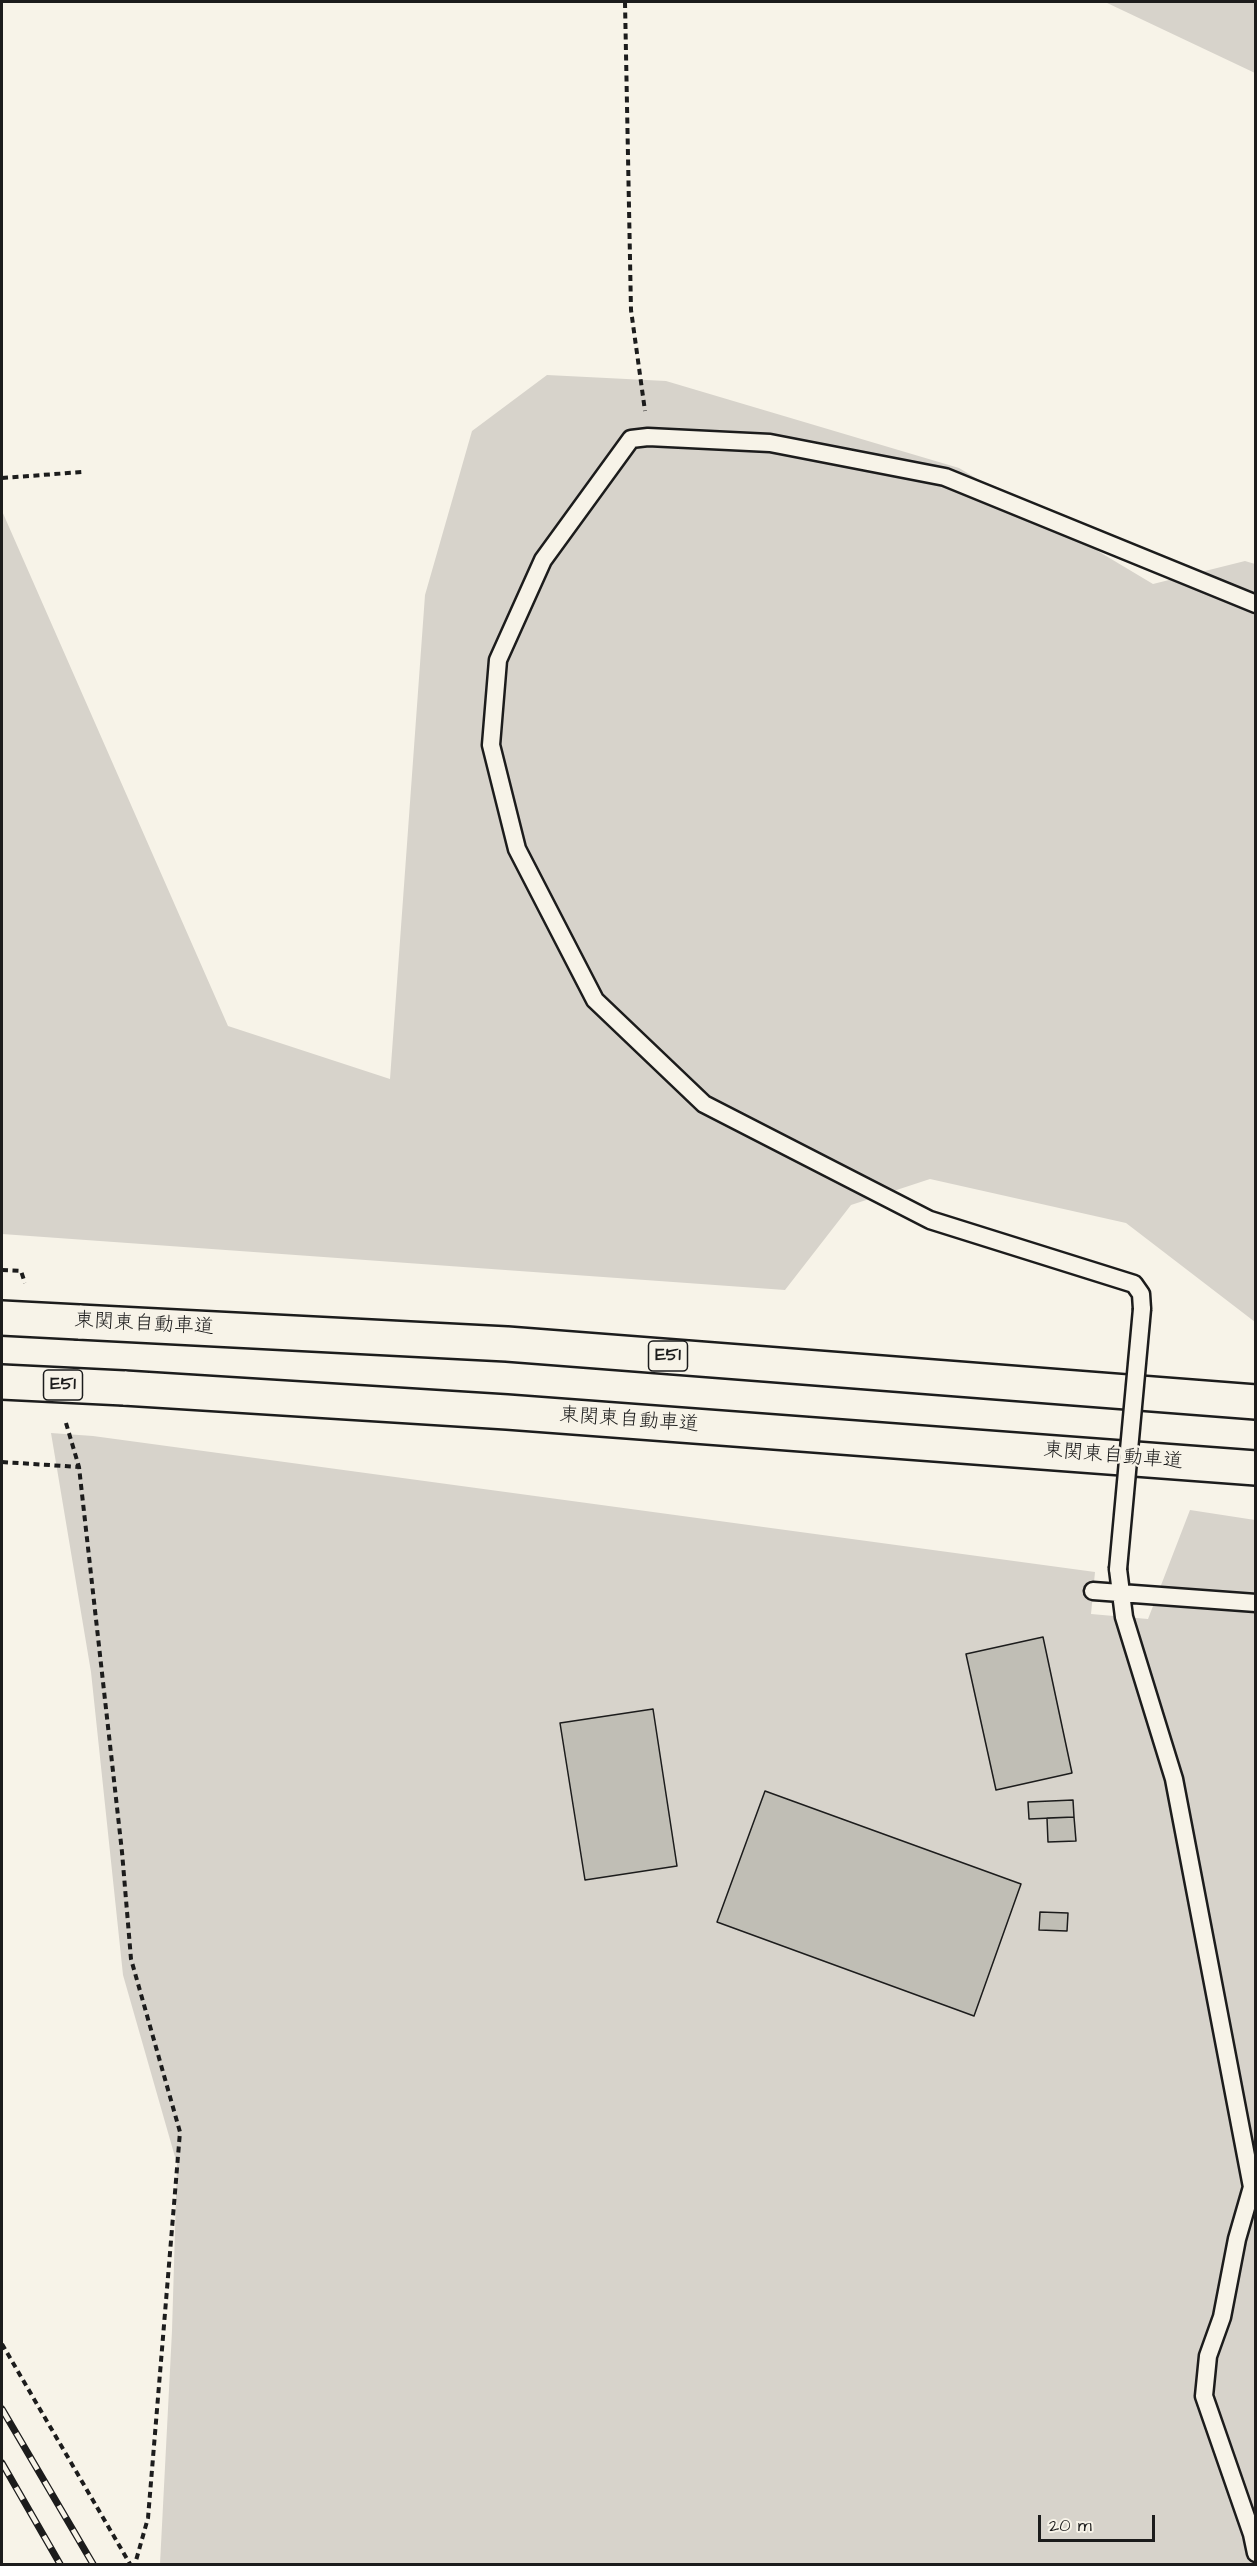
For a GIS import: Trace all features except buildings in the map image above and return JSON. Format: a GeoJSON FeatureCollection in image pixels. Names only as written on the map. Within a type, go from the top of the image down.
{"type":"FeatureCollection","features":[{"type":"Feature","properties":{"kind":"highway","name":"東関東自動車道"},"geometry":{"type":"LineString","coordinates":[[2,1317],[507,1344],[1256,1402]]}},
{"type":"Feature","properties":{"kind":"highway","name":"東関東自動車道"},"geometry":{"type":"LineString","coordinates":[[2,1382],[519,1413],[1256,1468]]}},
{"type":"Feature","properties":{"kind":"lane"},"geometry":{"type":"LineString","coordinates":[[1256,604],[945,477],[770,443],[648,437],[631,439],[543,560],[498,660],[491,745],[517,849],[596,1000],[704,1104],[930,1220],[1134,1284],[1141,1294],[1142,1309],[1118,1569],[1124,1617],[1174,1779],[1252,2187],[1237,2239],[1222,2317],[1208,2356],[1204,2396],[1252,2534],[1256,2553]]}},
{"type":"Feature","properties":{"kind":"lane"},"geometry":{"type":"LineString","coordinates":[[1093,1591],[1256,1603]]}},
{"type":"Feature","properties":{"kind":"path"},"geometry":{"type":"LineString","coordinates":[[625,2],[631,310],[648,437]]}},
{"type":"Feature","properties":{"kind":"path"},"geometry":{"type":"LineString","coordinates":[[2,478],[82,472]]}},
{"type":"Feature","properties":{"kind":"path"},"geometry":{"type":"LineString","coordinates":[[2,1270],[21,1271],[28,1294]]}},
{"type":"Feature","properties":{"kind":"path"},"geometry":{"type":"LineString","coordinates":[[65,1421],[79,1467],[121,1841],[131,1959],[180,2132],[148,2518],[135,2565]]}},
{"type":"Feature","properties":{"kind":"path"},"geometry":{"type":"LineString","coordinates":[[2,1462],[79,1467]]}},
{"type":"Feature","properties":{"kind":"path"},"geometry":{"type":"LineString","coordinates":[[2,2344],[130,2565]]}},
{"type":"Feature","properties":{"kind":"shaded area"},"geometry":{"type":"Polygon","coordinates":[[[1105,2],[1255,2],[1255,73],[1105,2]]]}},
{"type":"Feature","properties":{"kind":"shaded area"},"geometry":{"type":"Polygon","coordinates":[[[547,375],[666,381],[959,468],[1153,584],[1245,561],[1255,564],[1255,1322],[1126,1223],[930,1179],[851,1205],[785,1290],[2,1234],[2,511],[228,1026],[390,1079],[425,595],[472,431],[547,375]]]}},
{"type":"Feature","properties":{"kind":"shaded area"},"geometry":{"type":"Polygon","coordinates":[[[51,1433],[93,1436],[1095,1572],[1091,1614],[1148,1619],[1190,1510],[1255,1520],[1255,2564],[160,2564],[172,2331],[177,2164],[123,1975],[91,1672],[51,1433]]]}},
{"type":"Feature","properties":{"kind":"railway"},"geometry":{"type":"LineString","coordinates":[[2,2409],[93,2564]]}},
{"type":"Feature","properties":{"kind":"railway"},"geometry":{"type":"LineString","coordinates":[[2,2463],[60,2564]]}}]}
